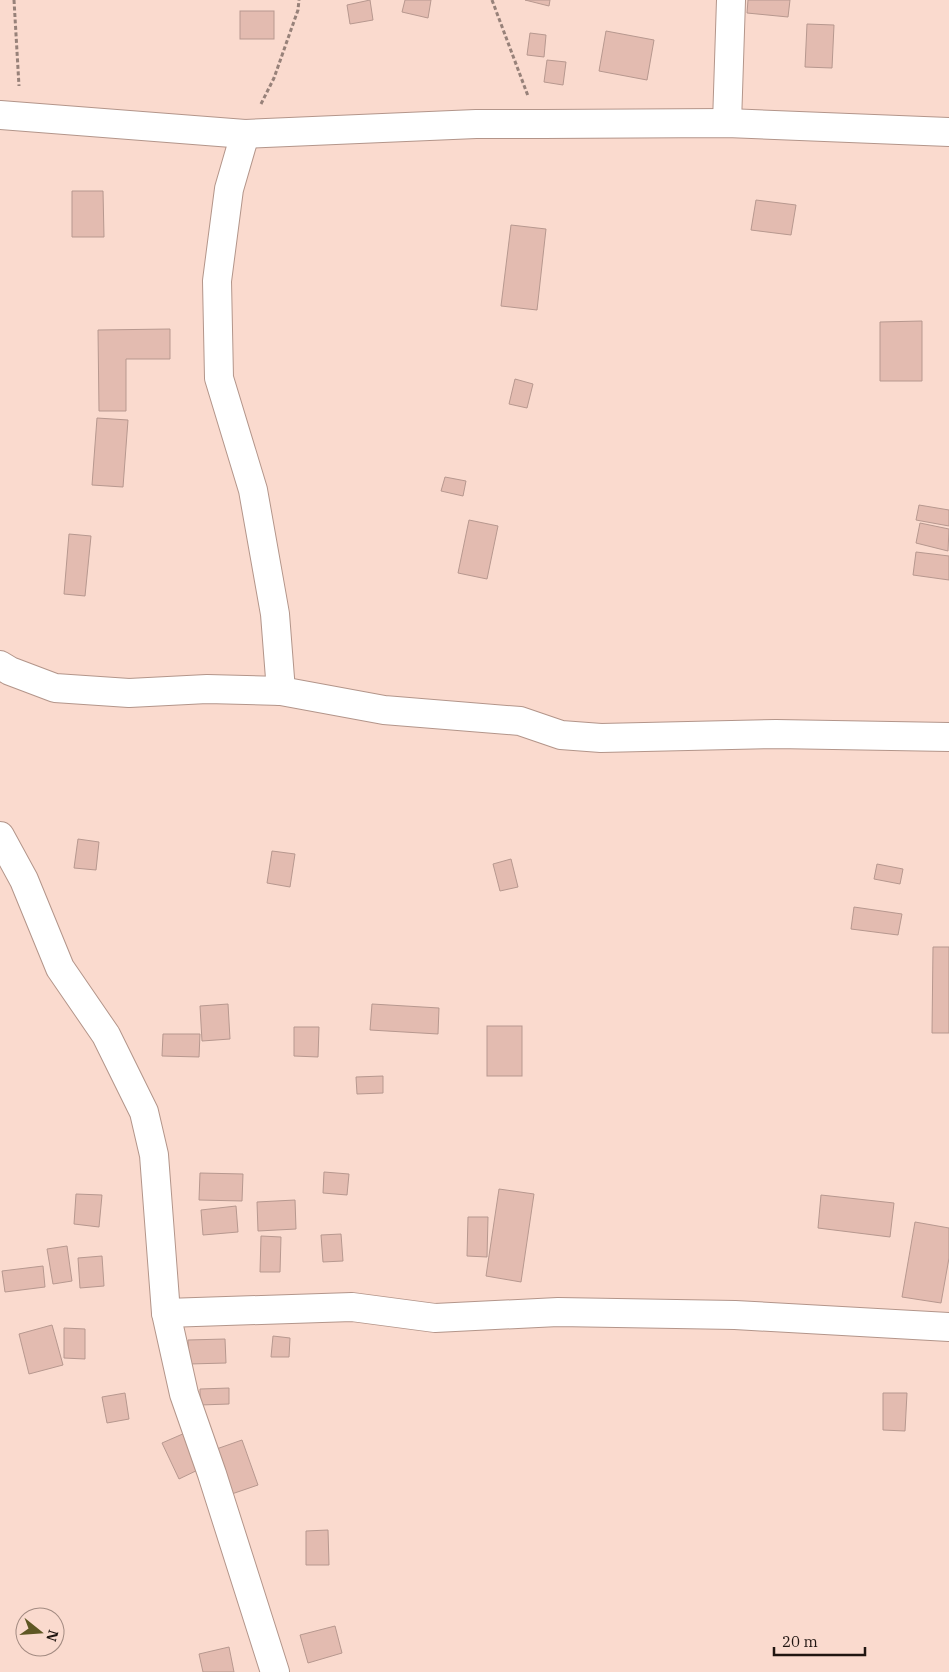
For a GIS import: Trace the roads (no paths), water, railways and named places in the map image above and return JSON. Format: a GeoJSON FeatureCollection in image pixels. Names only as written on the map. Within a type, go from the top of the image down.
{"type":"FeatureCollection","features":[{"type":"Feature","properties":{"kind":"street"},"geometry":{"type":"LineString","coordinates":[[727,123],[731,0]]}},
{"type":"Feature","properties":{"kind":"street"},"geometry":{"type":"LineString","coordinates":[[11,116],[245,134],[476,124],[727,123],[949,132]]}},
{"type":"Feature","properties":{"kind":"street"},"geometry":{"type":"LineString","coordinates":[[245,134],[229,190],[217,281],[219,378],[252,490],[275,614],[282,691]]}},
{"type":"Feature","properties":{"kind":"street"},"geometry":{"type":"LineString","coordinates":[[0,665],[10,672],[55,688],[129,693],[207,689],[282,691],[384,710],[520,721],[561,735],[591,737],[776,734],[949,737]]}},
{"type":"Feature","properties":{"kind":"street"},"geometry":{"type":"LineString","coordinates":[[0,836],[24,880],[60,968],[106,1035],[144,1112],[154,1155],[166,1313],[184,1394],[212,1474],[275,1672]]}},
{"type":"Feature","properties":{"kind":"street"},"geometry":{"type":"LineString","coordinates":[[166,1313],[352,1307],[434,1318],[558,1312],[735,1315],[949,1327]]}}]}
